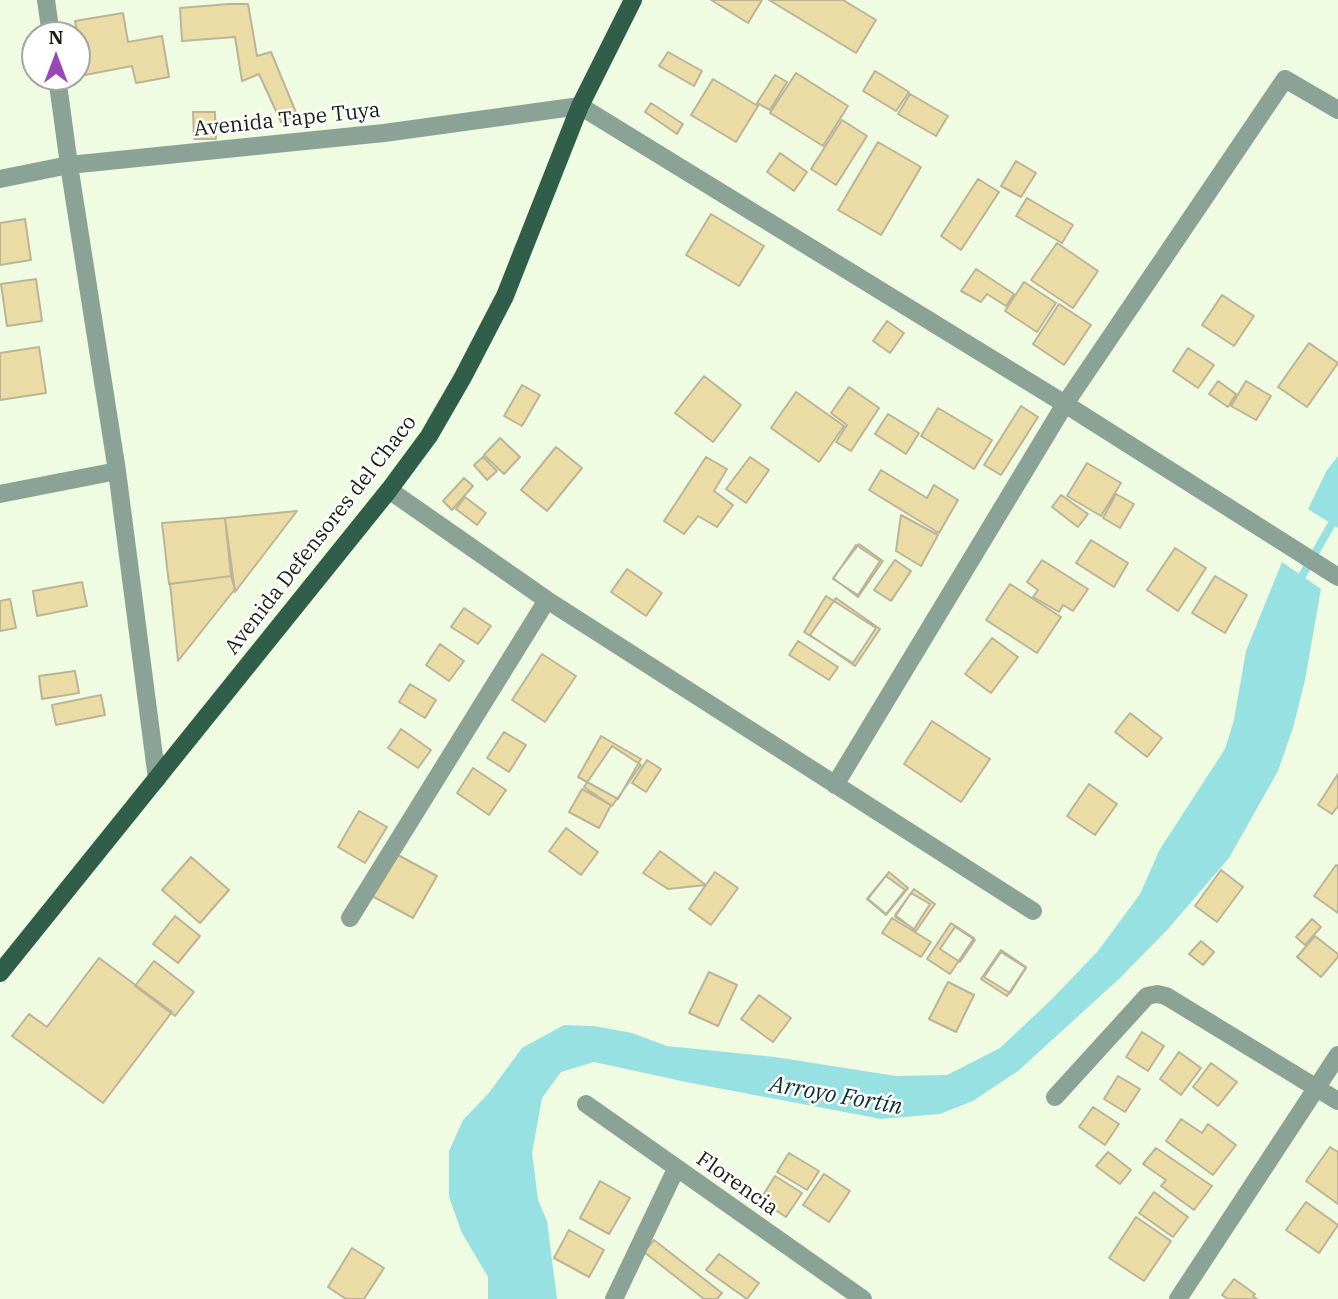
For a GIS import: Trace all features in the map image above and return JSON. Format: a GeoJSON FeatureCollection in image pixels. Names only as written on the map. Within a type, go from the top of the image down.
{"type":"FeatureCollection","features":[{"type":"Feature","properties":{"kind":"main road","name":"Avenida Defensores del Chaco"},"geometry":{"type":"LineString","coordinates":[[0,972],[390,490],[429,436],[505,296],[580,106],[633,0]]}},
{"type":"Feature","properties":{"kind":"street"},"geometry":{"type":"LineString","coordinates":[[46,0],[49,21]]}},
{"type":"Feature","properties":{"kind":"street"},"geometry":{"type":"LineString","coordinates":[[835,785],[1065,404],[1285,79],[1338,110]]}},
{"type":"Feature","properties":{"kind":"street"},"geometry":{"type":"LineString","coordinates":[[59,91],[117,471],[158,779]]}},
{"type":"Feature","properties":{"kind":"street"},"geometry":{"type":"LineString","coordinates":[[580,106],[1065,404],[1333,574]]}},
{"type":"Feature","properties":{"kind":"street","name":"Avenida Tape Tuya"},"geometry":{"type":"LineString","coordinates":[[0,178],[69,165],[384,133],[580,106]]}},
{"type":"Feature","properties":{"kind":"street"},"geometry":{"type":"LineString","coordinates":[[0,494],[117,471]]}},
{"type":"Feature","properties":{"kind":"street"},"geometry":{"type":"LineString","coordinates":[[390,490],[547,600],[1033,911]]}},
{"type":"Feature","properties":{"kind":"street"},"geometry":{"type":"LineString","coordinates":[[350,918],[547,600]]}},
{"type":"Feature","properties":{"kind":"street"},"geometry":{"type":"LineString","coordinates":[[1055,1097],[1147,996],[1157,994],[1166,996],[1338,1101]]}},
{"type":"Feature","properties":{"kind":"street"},"geometry":{"type":"LineString","coordinates":[[1178,1299],[1338,1055]]}},
{"type":"Feature","properties":{"kind":"street","name":"Florencia"},"geometry":{"type":"LineString","coordinates":[[586,1104],[863,1299]]}},
{"type":"Feature","properties":{"kind":"street"},"geometry":{"type":"LineString","coordinates":[[614,1299],[676,1169]]}},
{"type":"Feature","properties":{"kind":"water"},"geometry":{"type":"Polygon","coordinates":[[[1338,456],[1338,528],[1308,509],[1327,470],[1338,456]]]}},
{"type":"Feature","properties":{"kind":"water"},"geometry":{"type":"Polygon","coordinates":[[[1282,562],[1321,589],[1305,680],[1293,728],[1278,771],[1229,858],[1168,929],[1119,979],[1018,1071],[973,1101],[940,1114],[881,1119],[594,1062],[561,1072],[542,1098],[532,1153],[538,1200],[547,1221],[557,1299],[488,1299],[488,1277],[462,1233],[449,1197],[449,1151],[463,1120],[488,1094],[522,1048],[564,1025],[594,1026],[632,1033],[667,1046],[775,1057],[896,1076],[947,1075],[1000,1048],[1098,951],[1140,894],[1160,849],[1225,749],[1234,720],[1246,651],[1282,562]]]}},
{"type":"Feature","properties":{"kind":"building"},"geometry":{"type":"Polygon","coordinates":[[[711,0],[762,0],[748,23],[711,0]]]}},
{"type":"Feature","properties":{"kind":"building"},"geometry":{"type":"Polygon","coordinates":[[[769,0],[843,0],[876,20],[856,53],[769,0]]]}},
{"type":"Feature","properties":{"kind":"building"},"geometry":{"type":"Polygon","coordinates":[[[248,4],[257,56],[271,52],[297,115],[281,122],[259,74],[242,81],[235,37],[182,41],[180,8],[248,4]]]}},
{"type":"Feature","properties":{"kind":"building"},"geometry":{"type":"Polygon","coordinates":[[[123,13],[128,42],[162,36],[169,77],[136,83],[132,66],[91,74],[91,21],[75,21],[123,13]]]}},
{"type":"Feature","properties":{"kind":"building"},"geometry":{"type":"Polygon","coordinates":[[[668,52],[702,71],[694,86],[659,66],[668,52]]]}},
{"type":"Feature","properties":{"kind":"building"},"geometry":{"type":"Polygon","coordinates":[[[875,71],[909,92],[896,111],[863,91],[875,71]]]}},
{"type":"Feature","properties":{"kind":"building"},"geometry":{"type":"Polygon","coordinates":[[[796,73],[848,106],[823,146],[770,113],[796,73]]]}},
{"type":"Feature","properties":{"kind":"building"},"geometry":{"type":"Polygon","coordinates":[[[775,75],[787,82],[770,110],[757,103],[775,75]]]}},
{"type":"Feature","properties":{"kind":"building"},"geometry":{"type":"Polygon","coordinates":[[[713,79],[758,106],[736,142],[691,115],[713,79]]]}},
{"type":"Feature","properties":{"kind":"building"},"geometry":{"type":"Polygon","coordinates":[[[910,94],[948,116],[936,136],[898,114],[910,94]]]}},
{"type":"Feature","properties":{"kind":"building"},"geometry":{"type":"Polygon","coordinates":[[[651,103],[683,124],[677,134],[645,112],[651,103]]]}},
{"type":"Feature","properties":{"kind":"building"},"geometry":{"type":"Polygon","coordinates":[[[193,112],[215,112],[216,139],[194,139],[193,112]]]}},
{"type":"Feature","properties":{"kind":"building"},"geometry":{"type":"Polygon","coordinates":[[[842,120],[867,136],[836,185],[811,169],[842,120]]]}},
{"type":"Feature","properties":{"kind":"building"},"geometry":{"type":"Polygon","coordinates":[[[878,142],[921,167],[881,235],[838,210],[878,142]]]}},
{"type":"Feature","properties":{"kind":"building"},"geometry":{"type":"Polygon","coordinates":[[[780,153],[807,172],[794,191],[767,172],[780,153]]]}},
{"type":"Feature","properties":{"kind":"building"},"geometry":{"type":"Polygon","coordinates":[[[1016,161],[1036,173],[1021,197],[1001,186],[1016,161]]]}},
{"type":"Feature","properties":{"kind":"building"},"geometry":{"type":"Polygon","coordinates":[[[978,179],[999,192],[961,250],[941,236],[978,179]]]}},
{"type":"Feature","properties":{"kind":"building"},"geometry":{"type":"Polygon","coordinates":[[[1027,198],[1073,225],[1062,243],[1016,216],[1027,198]]]}},
{"type":"Feature","properties":{"kind":"building"},"geometry":{"type":"Polygon","coordinates":[[[711,214],[764,246],[739,286],[686,255],[711,214]]]}},
{"type":"Feature","properties":{"kind":"building"},"geometry":{"type":"Polygon","coordinates":[[[25,219],[31,260],[0,265],[0,223],[25,219]]]}},
{"type":"Feature","properties":{"kind":"building"},"geometry":{"type":"Polygon","coordinates":[[[1057,243],[1098,271],[1073,308],[1031,280],[1057,243]]]}},
{"type":"Feature","properties":{"kind":"building"},"geometry":{"type":"Polygon","coordinates":[[[976,269],[1014,294],[1006,306],[987,294],[981,302],[961,291],[976,269]]]}},
{"type":"Feature","properties":{"kind":"building"},"geometry":{"type":"Polygon","coordinates":[[[36,279],[42,321],[7,326],[1,284],[36,279]]]}},
{"type":"Feature","properties":{"kind":"building"},"geometry":{"type":"Polygon","coordinates":[[[1024,282],[1056,303],[1037,332],[1005,311],[1024,282]]]}},
{"type":"Feature","properties":{"kind":"building"},"geometry":{"type":"Polygon","coordinates":[[[1222,295],[1254,316],[1234,346],[1202,325],[1222,295]]]}},
{"type":"Feature","properties":{"kind":"building"},"geometry":{"type":"Polygon","coordinates":[[[1059,304],[1091,325],[1064,365],[1033,344],[1059,304]]]}},
{"type":"Feature","properties":{"kind":"building"},"geometry":{"type":"Polygon","coordinates":[[[887,321],[904,333],[890,353],[873,341],[887,321]]]}},
{"type":"Feature","properties":{"kind":"building"},"geometry":{"type":"Polygon","coordinates":[[[1309,343],[1338,363],[1307,407],[1278,387],[1309,343]]]}},
{"type":"Feature","properties":{"kind":"building"},"geometry":{"type":"Polygon","coordinates":[[[39,347],[46,393],[0,400],[0,353],[39,347]]]}},
{"type":"Feature","properties":{"kind":"building"},"geometry":{"type":"Polygon","coordinates":[[[1188,348],[1214,365],[1198,388],[1173,371],[1188,348]]]}},
{"type":"Feature","properties":{"kind":"building"},"geometry":{"type":"Polygon","coordinates":[[[704,376],[741,405],[713,442],[675,413],[704,376]]]}},
{"type":"Feature","properties":{"kind":"building"},"geometry":{"type":"Polygon","coordinates":[[[1218,381],[1236,394],[1228,407],[1209,394],[1218,381]]]}},
{"type":"Feature","properties":{"kind":"building"},"geometry":{"type":"Polygon","coordinates":[[[1246,381],[1271,396],[1256,420],[1231,406],[1246,381]]]}},
{"type":"Feature","properties":{"kind":"building"},"geometry":{"type":"Polygon","coordinates":[[[522,385],[540,395],[522,426],[504,416],[522,385]]]}},
{"type":"Feature","properties":{"kind":"building"},"geometry":{"type":"Polygon","coordinates":[[[849,387],[879,408],[851,451],[836,442],[847,425],[831,413],[849,387]]]}},
{"type":"Feature","properties":{"kind":"building"},"geometry":{"type":"Polygon","coordinates":[[[796,392],[844,426],[819,462],[771,428],[796,392]]]}},
{"type":"Feature","properties":{"kind":"building"},"geometry":{"type":"Polygon","coordinates":[[[1021,406],[1038,417],[1001,475],[984,465],[1021,406]]]}},
{"type":"Feature","properties":{"kind":"building"},"geometry":{"type":"Polygon","coordinates":[[[938,408],[992,440],[974,469],[921,436],[938,408]]]}},
{"type":"Feature","properties":{"kind":"building"},"geometry":{"type":"Polygon","coordinates":[[[888,414],[919,433],[906,454],[875,434],[888,414]]]}},
{"type":"Feature","properties":{"kind":"building"},"geometry":{"type":"Polygon","coordinates":[[[500,438],[520,457],[504,474],[484,455],[500,438]]]}},
{"type":"Feature","properties":{"kind":"building"},"geometry":{"type":"Polygon","coordinates":[[[556,447],[582,468],[547,511],[521,490],[556,447]]]}},
{"type":"Feature","properties":{"kind":"building"},"geometry":{"type":"Polygon","coordinates":[[[483,457],[497,471],[487,480],[474,465],[483,457]]]}},
{"type":"Feature","properties":{"kind":"building"},"geometry":{"type":"Polygon","coordinates":[[[706,457],[727,469],[714,491],[733,505],[717,527],[698,516],[684,534],[664,521],[706,457]]]}},
{"type":"Feature","properties":{"kind":"building"},"geometry":{"type":"Polygon","coordinates":[[[750,457],[769,470],[746,503],[726,489],[750,457]]]}},
{"type":"Feature","properties":{"kind":"building"},"geometry":{"type":"Polygon","coordinates":[[[1087,463],[1121,483],[1101,516],[1067,496],[1087,463]]]}},
{"type":"Feature","properties":{"kind":"building"},"geometry":{"type":"Polygon","coordinates":[[[881,470],[927,498],[934,485],[958,500],[939,533],[869,490],[881,470]]]}},
{"type":"Feature","properties":{"kind":"building"},"geometry":{"type":"Polygon","coordinates":[[[464,478],[473,486],[452,510],[443,501],[464,478]]]}},
{"type":"Feature","properties":{"kind":"building"},"geometry":{"type":"Polygon","coordinates":[[[1116,494],[1134,504],[1120,528],[1103,518],[1116,494]]]}},
{"type":"Feature","properties":{"kind":"building"},"geometry":{"type":"Polygon","coordinates":[[[1061,495],[1088,514],[1078,527],[1052,507],[1061,495]]]}},
{"type":"Feature","properties":{"kind":"building"},"geometry":{"type":"Polygon","coordinates":[[[465,497],[486,513],[477,525],[456,509],[465,497]]]}},
{"type":"Feature","properties":{"kind":"building"},"geometry":{"type":"Polygon","coordinates":[[[297,511],[235,592],[225,518],[297,511]]]}},
{"type":"Feature","properties":{"kind":"building"},"geometry":{"type":"Polygon","coordinates":[[[901,515],[938,535],[921,566],[896,551],[901,515]]]}},
{"type":"Feature","properties":{"kind":"building"},"geometry":{"type":"Polygon","coordinates":[[[225,518],[231,576],[169,584],[162,523],[225,518]]]}},
{"type":"Feature","properties":{"kind":"building"},"geometry":{"type":"Polygon","coordinates":[[[1091,540],[1128,563],[1114,587],[1076,563],[1091,540]]]}},
{"type":"Feature","properties":{"kind":"building"},"geometry":{"type":"Polygon","coordinates":[[[859,544],[883,561],[858,597],[833,578],[859,544]]]}},
{"type":"Feature","properties":{"kind":"building"},"geometry":{"type":"Polygon","coordinates":[[[856,545],[880,561],[858,595],[833,579],[856,545]]]}},
{"type":"Feature","properties":{"kind":"building"},"geometry":{"type":"Polygon","coordinates":[[[1175,548],[1206,568],[1178,611],[1147,590],[1175,548]]]}},
{"type":"Feature","properties":{"kind":"building"},"geometry":{"type":"Polygon","coordinates":[[[895,560],[911,571],[891,601],[874,590],[895,560]]]}},
{"type":"Feature","properties":{"kind":"building"},"geometry":{"type":"Polygon","coordinates":[[[1042,560],[1088,589],[1073,611],[1063,605],[1059,612],[1033,597],[1038,590],[1027,582],[1042,560]]]}},
{"type":"Feature","properties":{"kind":"building"},"geometry":{"type":"Polygon","coordinates":[[[627,569],[662,593],[646,616],[611,592],[627,569]]]}},
{"type":"Feature","properties":{"kind":"building"},"geometry":{"type":"Polygon","coordinates":[[[231,576],[235,589],[178,661],[170,584],[231,576]]]}},
{"type":"Feature","properties":{"kind":"building"},"geometry":{"type":"Polygon","coordinates":[[[1215,576],[1247,595],[1225,633],[1192,613],[1215,576]]]}},
{"type":"Feature","properties":{"kind":"building"},"geometry":{"type":"Polygon","coordinates":[[[82,582],[87,606],[37,616],[33,591],[82,582]]]}},
{"type":"Feature","properties":{"kind":"building"},"geometry":{"type":"Polygon","coordinates":[[[1010,584],[1061,617],[1037,653],[986,620],[1010,584]]]}},
{"type":"Feature","properties":{"kind":"building"},"geometry":{"type":"Polygon","coordinates":[[[826,596],[876,628],[853,663],[804,632],[826,596]]]}},
{"type":"Feature","properties":{"kind":"building"},"geometry":{"type":"Polygon","coordinates":[[[836,598],[880,629],[855,666],[810,635],[836,598]]]}},
{"type":"Feature","properties":{"kind":"building"},"geometry":{"type":"Polygon","coordinates":[[[10,599],[16,628],[0,631],[0,601],[10,599]]]}},
{"type":"Feature","properties":{"kind":"building"},"geometry":{"type":"Polygon","coordinates":[[[464,608],[491,626],[478,644],[451,627],[464,608]]]}},
{"type":"Feature","properties":{"kind":"building"},"geometry":{"type":"Polygon","coordinates":[[[992,638],[1018,657],[991,693],[965,674],[992,638]]]}},
{"type":"Feature","properties":{"kind":"building"},"geometry":{"type":"Polygon","coordinates":[[[798,641],[838,667],[829,680],[789,655],[798,641]]]}},
{"type":"Feature","properties":{"kind":"building"},"geometry":{"type":"Polygon","coordinates":[[[440,644],[464,661],[449,681],[426,665],[440,644]]]}},
{"type":"Feature","properties":{"kind":"building"},"geometry":{"type":"Polygon","coordinates":[[[542,654],[576,676],[545,722],[512,700],[542,654]]]}},
{"type":"Feature","properties":{"kind":"building"},"geometry":{"type":"Polygon","coordinates":[[[75,671],[79,693],[42,699],[39,676],[75,671]]]}},
{"type":"Feature","properties":{"kind":"building"},"geometry":{"type":"Polygon","coordinates":[[[410,684],[436,700],[425,718],[399,702],[410,684]]]}},
{"type":"Feature","properties":{"kind":"building"},"geometry":{"type":"Polygon","coordinates":[[[101,695],[105,715],[56,725],[52,705],[101,695]]]}},
{"type":"Feature","properties":{"kind":"building"},"geometry":{"type":"Polygon","coordinates":[[[1130,713],[1162,738],[1147,757],[1115,732],[1130,713]]]}},
{"type":"Feature","properties":{"kind":"building"},"geometry":{"type":"Polygon","coordinates":[[[932,721],[990,759],[961,802],[904,764],[932,721]]]}},
{"type":"Feature","properties":{"kind":"building"},"geometry":{"type":"Polygon","coordinates":[[[401,729],[431,750],[418,768],[388,748],[401,729]]]}},
{"type":"Feature","properties":{"kind":"building"},"geometry":{"type":"Polygon","coordinates":[[[504,732],[526,745],[509,772],[487,758],[504,732]]]}},
{"type":"Feature","properties":{"kind":"building"},"geometry":{"type":"Polygon","coordinates":[[[601,736],[641,759],[618,799],[578,777],[601,736]]]}},
{"type":"Feature","properties":{"kind":"building"},"geometry":{"type":"Polygon","coordinates":[[[612,746],[641,765],[612,806],[584,787],[612,746]]]}},
{"type":"Feature","properties":{"kind":"building"},"geometry":{"type":"Polygon","coordinates":[[[647,760],[661,769],[646,792],[632,783],[647,760]]]}},
{"type":"Feature","properties":{"kind":"building"},"geometry":{"type":"Polygon","coordinates":[[[473,768],[506,790],[489,815],[457,793],[473,768]]]}},
{"type":"Feature","properties":{"kind":"building"},"geometry":{"type":"Polygon","coordinates":[[[1338,774],[1338,806],[1332,814],[1318,805],[1338,774]]]}},
{"type":"Feature","properties":{"kind":"building"},"geometry":{"type":"Polygon","coordinates":[[[1089,784],[1117,804],[1095,835],[1067,816],[1089,784]]]}},
{"type":"Feature","properties":{"kind":"building"},"geometry":{"type":"Polygon","coordinates":[[[582,789],[611,805],[599,828],[569,812],[582,789]]]}},
{"type":"Feature","properties":{"kind":"building"},"geometry":{"type":"Polygon","coordinates":[[[359,811],[387,827],[365,863],[338,847],[359,811]]]}},
{"type":"Feature","properties":{"kind":"building"},"geometry":{"type":"Polygon","coordinates":[[[566,828],[598,852],[581,875],[549,851],[566,828]]]}},
{"type":"Feature","properties":{"kind":"building"},"geometry":{"type":"Polygon","coordinates":[[[660,851],[706,885],[668,889],[643,873],[660,851]]]}},
{"type":"Feature","properties":{"kind":"building"},"geometry":{"type":"Polygon","coordinates":[[[396,854],[437,876],[413,918],[372,896],[396,854]]]}},
{"type":"Feature","properties":{"kind":"building"},"geometry":{"type":"Polygon","coordinates":[[[191,857],[229,890],[200,923],[162,890],[191,857]]]}},
{"type":"Feature","properties":{"kind":"building"},"geometry":{"type":"Polygon","coordinates":[[[1336,865],[1338,866],[1338,913],[1314,896],[1336,865]]]}},
{"type":"Feature","properties":{"kind":"building"},"geometry":{"type":"Polygon","coordinates":[[[1221,870],[1243,887],[1217,922],[1195,906],[1221,870]]]}},
{"type":"Feature","properties":{"kind":"building"},"geometry":{"type":"Polygon","coordinates":[[[715,872],[738,888],[711,925],[689,909],[715,872]]]}},
{"type":"Feature","properties":{"kind":"building"},"geometry":{"type":"Polygon","coordinates":[[[889,872],[908,888],[886,915],[867,899],[889,872]]]}},
{"type":"Feature","properties":{"kind":"building"},"geometry":{"type":"Polygon","coordinates":[[[886,876],[905,890],[886,914],[868,899],[886,876]]]}},
{"type":"Feature","properties":{"kind":"building"},"geometry":{"type":"Polygon","coordinates":[[[914,889],[935,904],[916,931],[895,915],[914,889]]]}},
{"type":"Feature","properties":{"kind":"building"},"geometry":{"type":"Polygon","coordinates":[[[911,893],[930,904],[914,929],[895,917],[911,893]]]}},
{"type":"Feature","properties":{"kind":"building"},"geometry":{"type":"Polygon","coordinates":[[[175,916],[200,936],[178,963],[153,944],[175,916]]]}},
{"type":"Feature","properties":{"kind":"building"},"geometry":{"type":"Polygon","coordinates":[[[892,918],[931,942],[921,957],[882,933],[892,918]]]}},
{"type":"Feature","properties":{"kind":"building"},"geometry":{"type":"Polygon","coordinates":[[[1312,919],[1321,927],[1305,945],[1296,937],[1312,919]]]}},
{"type":"Feature","properties":{"kind":"building"},"geometry":{"type":"Polygon","coordinates":[[[951,923],[974,938],[950,974],[927,959],[951,923]]]}},
{"type":"Feature","properties":{"kind":"building"},"geometry":{"type":"Polygon","coordinates":[[[955,927],[975,940],[960,962],[940,949],[955,927]]]}},
{"type":"Feature","properties":{"kind":"building"},"geometry":{"type":"Polygon","coordinates":[[[1315,936],[1338,954],[1321,977],[1297,957],[1315,936]]]}},
{"type":"Feature","properties":{"kind":"building"},"geometry":{"type":"Polygon","coordinates":[[[1201,941],[1214,952],[1203,965],[1189,954],[1201,941]]]}},
{"type":"Feature","properties":{"kind":"building"},"geometry":{"type":"Polygon","coordinates":[[[1001,950],[1026,967],[1007,996],[981,979],[1001,950]]]}},
{"type":"Feature","properties":{"kind":"building"},"geometry":{"type":"Polygon","coordinates":[[[1001,952],[1026,968],[1010,993],[984,977],[1001,952]]]}},
{"type":"Feature","properties":{"kind":"building"},"geometry":{"type":"Polygon","coordinates":[[[99,958],[172,1012],[103,1103],[12,1036],[29,1014],[47,1027],[99,958]]]}},
{"type":"Feature","properties":{"kind":"building"},"geometry":{"type":"Polygon","coordinates":[[[154,961],[194,992],[175,1016],[135,986],[154,961]]]}},
{"type":"Feature","properties":{"kind":"building"},"geometry":{"type":"Polygon","coordinates":[[[709,972],[737,985],[718,1026],[689,1013],[709,972]]]}},
{"type":"Feature","properties":{"kind":"building"},"geometry":{"type":"Polygon","coordinates":[[[948,982],[974,995],[956,1032],[929,1019],[948,982]]]}},
{"type":"Feature","properties":{"kind":"building"},"geometry":{"type":"Polygon","coordinates":[[[759,995],[791,1018],[773,1042],[741,1019],[759,995]]]}},
{"type":"Feature","properties":{"kind":"building"},"geometry":{"type":"Polygon","coordinates":[[[1142,1032],[1164,1046],[1148,1071],[1126,1057],[1142,1032]]]}},
{"type":"Feature","properties":{"kind":"building"},"geometry":{"type":"Polygon","coordinates":[[[1179,1052],[1201,1068],[1181,1095],[1160,1079],[1179,1052]]]}},
{"type":"Feature","properties":{"kind":"building"},"geometry":{"type":"Polygon","coordinates":[[[1211,1063],[1237,1082],[1218,1106],[1193,1087],[1211,1063]]]}},
{"type":"Feature","properties":{"kind":"building"},"geometry":{"type":"Polygon","coordinates":[[[1118,1076],[1140,1089],[1125,1112],[1104,1099],[1118,1076]]]}},
{"type":"Feature","properties":{"kind":"building"},"geometry":{"type":"Polygon","coordinates":[[[1093,1107],[1119,1124],[1105,1145],[1079,1127],[1093,1107]]]}},
{"type":"Feature","properties":{"kind":"building"},"geometry":{"type":"Polygon","coordinates":[[[1181,1119],[1202,1133],[1208,1124],[1236,1145],[1213,1175],[1166,1141],[1181,1119]]]}},
{"type":"Feature","properties":{"kind":"building"},"geometry":{"type":"Polygon","coordinates":[[[1330,1147],[1338,1152],[1338,1204],[1306,1181],[1330,1147]]]}},
{"type":"Feature","properties":{"kind":"building"},"geometry":{"type":"Polygon","coordinates":[[[1156,1148],[1212,1186],[1194,1210],[1161,1186],[1166,1180],[1143,1164],[1156,1148]]]}},
{"type":"Feature","properties":{"kind":"building"},"geometry":{"type":"Polygon","coordinates":[[[1108,1152],[1131,1170],[1120,1184],[1096,1166],[1108,1152]]]}},
{"type":"Feature","properties":{"kind":"building"},"geometry":{"type":"Polygon","coordinates":[[[789,1153],[819,1171],[807,1190],[777,1172],[789,1153]]]}},
{"type":"Feature","properties":{"kind":"building"},"geometry":{"type":"Polygon","coordinates":[[[824,1174],[850,1191],[829,1222],[803,1205],[824,1174]]]}},
{"type":"Feature","properties":{"kind":"building"},"geometry":{"type":"Polygon","coordinates":[[[775,1176],[802,1193],[786,1217],[760,1200],[775,1176]]]}},
{"type":"Feature","properties":{"kind":"building"},"geometry":{"type":"Polygon","coordinates":[[[600,1181],[630,1198],[609,1234],[580,1218],[600,1181]]]}},
{"type":"Feature","properties":{"kind":"building"},"geometry":{"type":"Polygon","coordinates":[[[1154,1192],[1188,1217],[1173,1237],[1139,1213],[1154,1192]]]}},
{"type":"Feature","properties":{"kind":"building"},"geometry":{"type":"Polygon","coordinates":[[[1306,1202],[1338,1225],[1319,1253],[1286,1230],[1306,1202]]]}},
{"type":"Feature","properties":{"kind":"building"},"geometry":{"type":"Polygon","coordinates":[[[1136,1217],[1171,1241],[1144,1281],[1109,1258],[1136,1217]]]}},
{"type":"Feature","properties":{"kind":"building"},"geometry":{"type":"Polygon","coordinates":[[[569,1230],[604,1250],[589,1277],[554,1258],[569,1230]]]}},
{"type":"Feature","properties":{"kind":"building"},"geometry":{"type":"Polygon","coordinates":[[[654,1240],[722,1293],[717,1299],[704,1299],[644,1252],[654,1240]]]}},
{"type":"Feature","properties":{"kind":"building"},"geometry":{"type":"Polygon","coordinates":[[[352,1248],[384,1268],[364,1299],[346,1299],[328,1287],[352,1248]]]}},
{"type":"Feature","properties":{"kind":"building"},"geometry":{"type":"Polygon","coordinates":[[[719,1254],[759,1283],[747,1299],[706,1270],[719,1254]]]}},
{"type":"Feature","properties":{"kind":"building"},"geometry":{"type":"Polygon","coordinates":[[[1234,1279],[1255,1294],[1253,1296],[1257,1299],[1228,1299],[1222,1295],[1234,1279]]]}},
{"type":"Feature","properties":{"kind":"waterway","name":"Arroyo Fortín"},"geometry":{"type":"LineString","coordinates":[[1298,583],[1338,513]]}}]}
